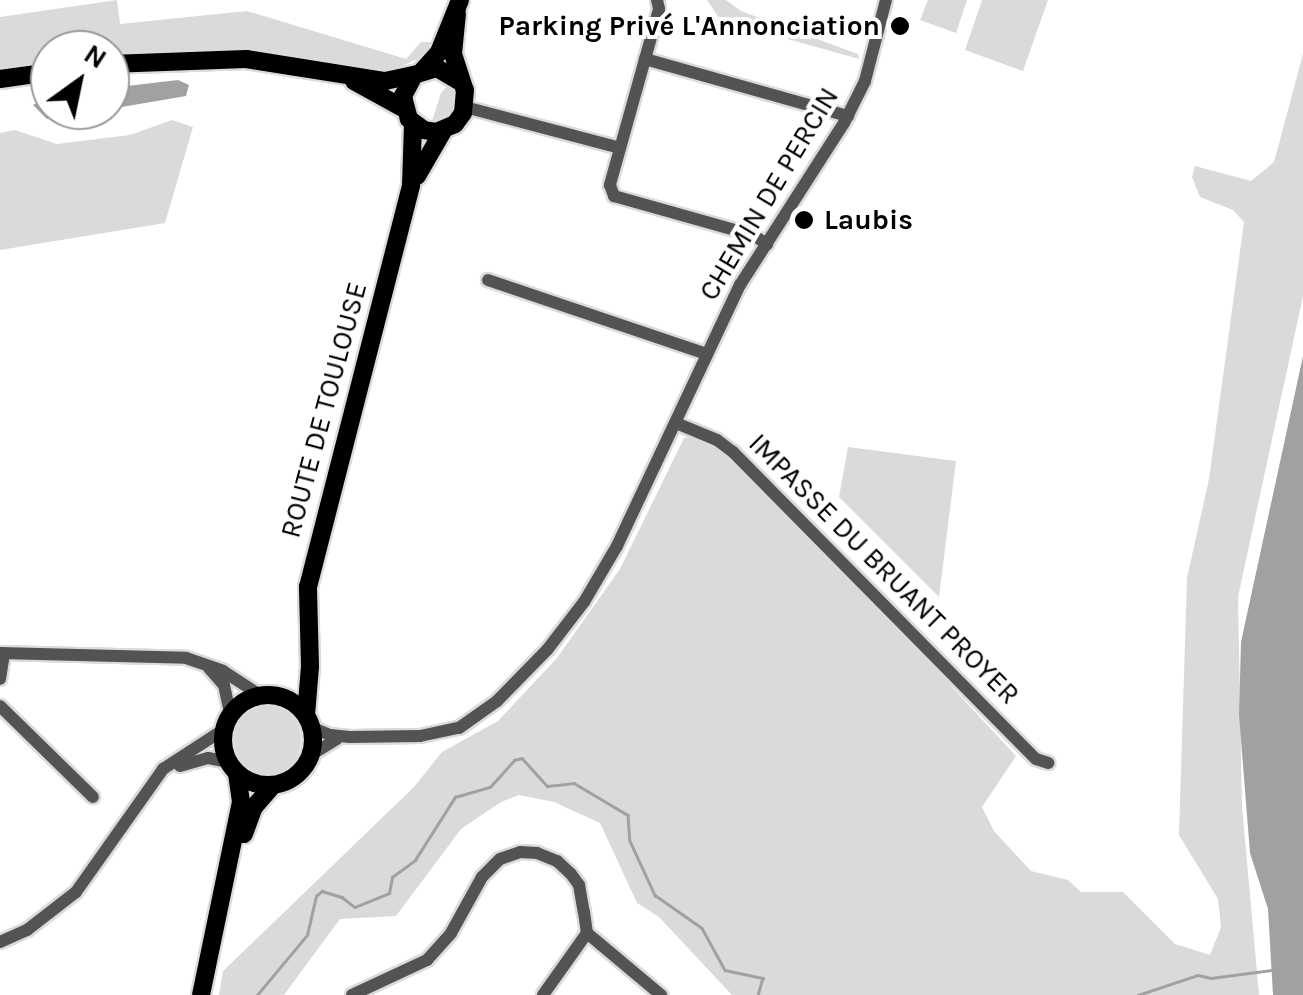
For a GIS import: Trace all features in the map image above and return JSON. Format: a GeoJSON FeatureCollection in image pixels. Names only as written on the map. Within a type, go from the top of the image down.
{"type":"FeatureCollection","features":[{"type":"Feature","properties":{"kind":"main road"},"geometry":{"type":"LineString","coordinates":[[408,116],[404,90],[438,52],[459,6]]}},
{"type":"Feature","properties":{"kind":"main road"},"geometry":{"type":"LineString","coordinates":[[345,76],[424,130],[443,131],[455,124],[466,107],[453,54],[459,6]]}},
{"type":"Feature","properties":{"kind":"main road"},"geometry":{"type":"LineString","coordinates":[[130,63],[246,59],[385,81],[444,70],[460,82]]}},
{"type":"Feature","properties":{"kind":"main road"},"geometry":{"type":"LineString","coordinates":[[0,78],[30,74]]}},
{"type":"Feature","properties":{"kind":"main road","name":"ROUTE DE TOULOUSE"},"geometry":{"type":"LineString","coordinates":[[408,116],[411,185]]}},
{"type":"Feature","properties":{"kind":"main road","name":"ROUTE DE TOULOUSE"},"geometry":{"type":"LineString","coordinates":[[308,721],[308,587],[314,552],[411,185],[443,131]]}},
{"type":"Feature","properties":{"kind":"main road"},"geometry":{"type":"LineString","coordinates":[[202,993],[241,802],[227,722],[244,701],[268,695],[298,677],[308,651]]}},
{"type":"Feature","properties":{"kind":"main road"},"geometry":{"type":"LineString","coordinates":[[233,768],[254,783],[273,785],[289,780],[310,755],[308,721],[293,702],[268,695]]}},
{"type":"Feature","properties":{"kind":"main road"},"geometry":{"type":"LineString","coordinates":[[227,876],[254,806],[273,785]]}},
{"type":"Feature","properties":{"kind":"street","name":"CHEMIN DE PERCIN"},"geometry":{"type":"LineString","coordinates":[[308,721],[330,736],[350,737],[420,736],[459,728],[511,689],[584,602],[676,423],[740,285],[848,116],[864,81],[886,0]]}},
{"type":"Feature","properties":{"kind":"street"},"geometry":{"type":"LineString","coordinates":[[658,5],[610,185],[614,196],[753,235],[768,244]]}},
{"type":"Feature","properties":{"kind":"street"},"geometry":{"type":"LineString","coordinates":[[645,59],[848,116]]}},
{"type":"Feature","properties":{"kind":"street"},"geometry":{"type":"LineString","coordinates":[[466,107],[620,148]]}},
{"type":"Feature","properties":{"kind":"street"},"geometry":{"type":"LineString","coordinates":[[488,280],[706,354]]}},
{"type":"Feature","properties":{"kind":"street","name":"IMPASSE DU BRUANT PROYER"},"geometry":{"type":"LineString","coordinates":[[676,423],[717,440],[733,452],[1036,759],[1048,763]]}},
{"type":"Feature","properties":{"kind":"street"},"geometry":{"type":"LineString","coordinates":[[0,679],[2,653],[175,658],[207,666],[268,695]]}},
{"type":"Feature","properties":{"kind":"street"},"geometry":{"type":"LineString","coordinates":[[0,942],[39,921],[76,892],[163,769],[227,722],[224,685],[207,666]]}},
{"type":"Feature","properties":{"kind":"street"},"geometry":{"type":"LineString","coordinates":[[0,706],[92,797]]}},
{"type":"Feature","properties":{"kind":"street","name":"CHEMIN DE PERCIN"},"geometry":{"type":"LineString","coordinates":[[310,755],[324,744],[350,737]]}},
{"type":"Feature","properties":{"kind":"street"},"geometry":{"type":"LineString","coordinates":[[149,786],[193,759],[233,768]]}},
{"type":"Feature","properties":{"kind":"street"},"geometry":{"type":"LineString","coordinates":[[353,995],[427,960],[452,933],[482,877],[500,859],[520,852],[536,852],[571,874],[579,885],[587,933],[662,995]]}},
{"type":"Feature","properties":{"kind":"street"},"geometry":{"type":"LineString","coordinates":[[544,995],[587,933]]}},
{"type":"Feature","properties":{"kind":"shaded area"},"geometry":{"type":"Polygon","coordinates":[[[117,0],[120,24],[247,11],[406,59],[421,42],[436,42],[428,54],[387,73],[279,54],[193,51],[130,56],[130,30],[30,30],[30,66],[0,70],[0,17],[117,0]]]}},
{"type":"Feature","properties":{"kind":"shaded area"},"geometry":{"type":"Polygon","coordinates":[[[707,0],[726,0],[741,11],[858,54],[859,59],[734,24],[719,18],[707,0]]]}},
{"type":"Feature","properties":{"kind":"shaded area"},"geometry":{"type":"Polygon","coordinates":[[[928,0],[967,0],[956,33],[920,20],[928,0]]]}},
{"type":"Feature","properties":{"kind":"shaded area"},"geometry":{"type":"Polygon","coordinates":[[[982,0],[1048,0],[1023,71],[965,50],[982,0]]]}},
{"type":"Feature","properties":{"kind":"shaded area"},"geometry":{"type":"Polygon","coordinates":[[[1303,54],[1303,296],[1238,597],[1242,806],[1259,995],[732,995],[659,917],[637,903],[600,823],[554,802],[519,795],[501,802],[461,829],[396,916],[340,919],[284,995],[219,995],[223,971],[414,787],[442,752],[498,721],[557,658],[620,569],[684,438],[695,436],[722,449],[952,681],[950,685],[1016,756],[982,807],[994,831],[1031,871],[1068,880],[1081,892],[1123,892],[1175,944],[1210,955],[1221,927],[1218,899],[1179,835],[1187,578],[1209,479],[1244,222],[1233,210],[1200,197],[1192,177],[1195,166],[1251,181],[1274,162],[1303,54]]]}},
{"type":"Feature","properties":{"kind":"shaded area"},"geometry":{"type":"Polygon","coordinates":[[[178,80],[189,85],[186,96],[130,106],[130,86],[178,80]]]}},
{"type":"Feature","properties":{"kind":"shaded area"},"geometry":{"type":"Polygon","coordinates":[[[449,84],[454,91],[454,108],[442,120],[432,121],[441,93],[449,84]]]}},
{"type":"Feature","properties":{"kind":"shaded area"},"geometry":{"type":"Polygon","coordinates":[[[172,120],[193,127],[165,223],[0,250],[0,133],[15,130],[57,144],[130,135],[172,120]]]}},
{"type":"Feature","properties":{"kind":"shaded area"},"geometry":{"type":"Polygon","coordinates":[[[1303,356],[1303,995],[1273,995],[1268,909],[1250,853],[1239,715],[1241,642],[1303,356]]]}},
{"type":"Feature","properties":{"kind":"shaded area"},"geometry":{"type":"Polygon","coordinates":[[[848,447],[956,461],[939,597],[839,497],[848,447]]]}},
{"type":"Feature","properties":{"kind":"shaded area"},"geometry":{"type":"Polygon","coordinates":[[[266,705],[291,715],[301,740],[291,765],[266,775],[241,765],[231,740],[241,715],[266,705]]]}},
{"type":"Feature","properties":{"kind":"waterway"},"geometry":{"type":"LineString","coordinates":[[257,995],[307,935],[316,896],[322,891],[342,897],[355,907],[389,893],[392,877],[415,860],[455,797],[490,787],[514,760],[522,758],[547,786],[574,783],[628,815],[630,841],[655,895],[702,928],[725,970],[763,978],[758,995]]}},
{"type":"Feature","properties":{"kind":"waterway"},"geometry":{"type":"LineString","coordinates":[[1138,995],[1198,975],[1211,978],[1272,970]]}},
{"type":"Feature","properties":{"kind":"place","name":"Parking Privé L'Annonciation"},"geometry":{"type":"Point","coordinates":[900,26]}},
{"type":"Feature","properties":{"kind":"place","name":"Laubis"},"geometry":{"type":"Point","coordinates":[804,220]}}]}
